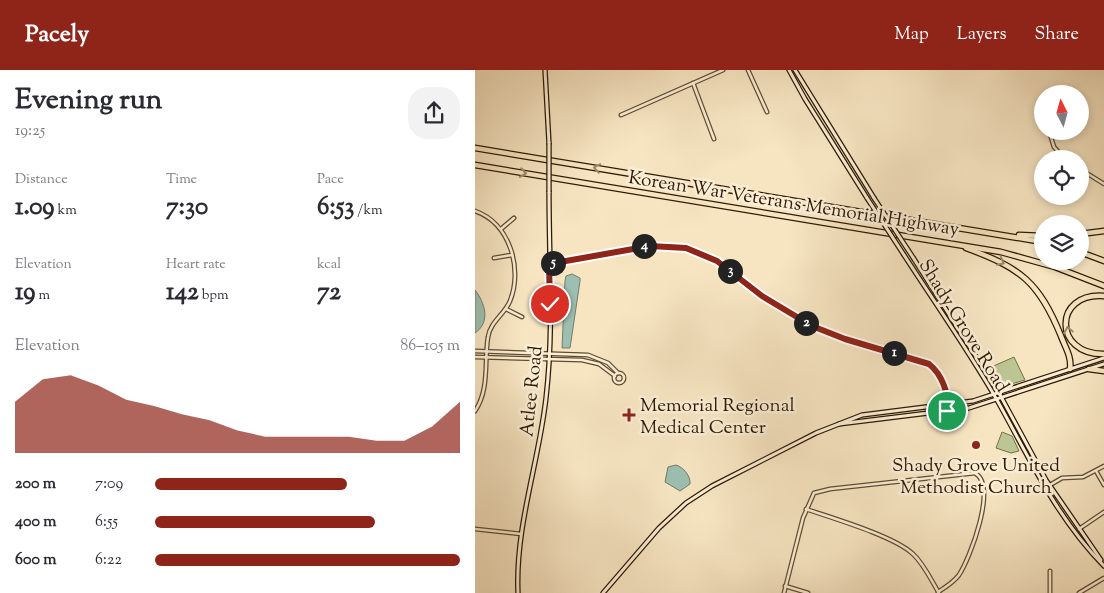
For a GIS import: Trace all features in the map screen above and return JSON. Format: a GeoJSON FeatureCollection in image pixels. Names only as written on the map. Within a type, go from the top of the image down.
{"type":"FeatureCollection","features":[{"type":"Feature","properties":{"kind":"highway","name":"Korean War Veterans Memorial Highway"},"geometry":{"type":"LineString","coordinates":[[475,148],[1034,240]]}},
{"type":"Feature","properties":{"kind":"highway","name":"Korean War Veterans Memorial Highway"},"geometry":{"type":"LineString","coordinates":[[475,165],[956,244],[1032,260],[1104,286]]}},
{"type":"Feature","properties":{"kind":"highway"},"geometry":{"type":"LineString","coordinates":[[1089,233],[1104,231]]}},
{"type":"Feature","properties":{"kind":"highway"},"geometry":{"type":"LineString","coordinates":[[1006,235],[1034,236]]}},
{"type":"Feature","properties":{"kind":"highway"},"geometry":{"type":"LineString","coordinates":[[956,244],[1000,262],[1031,283],[1051,312],[1070,360],[1070,369]]}},
{"type":"Feature","properties":{"kind":"highway"},"geometry":{"type":"LineString","coordinates":[[1089,255],[1104,261]]}},
{"type":"Feature","properties":{"kind":"highway"},"geometry":{"type":"LineString","coordinates":[[1104,296],[1087,297],[1075,303],[1068,314],[1066,326],[1069,338],[1078,348],[1089,353],[1104,354]]}},
{"type":"Feature","properties":{"kind":"highway"},"geometry":{"type":"LineString","coordinates":[[1089,369],[1104,371]]}},
{"type":"Feature","properties":{"kind":"main road","name":"Atlee Road"},"geometry":{"type":"LineString","coordinates":[[519,593],[518,574],[523,534],[547,398],[549,359],[549,143],[545,70]]}},
{"type":"Feature","properties":{"kind":"main road","name":"Shady Grove Road"},"geometry":{"type":"LineString","coordinates":[[789,70],[795,84],[993,395],[1044,488],[1074,533],[1104,565]]}},
{"type":"Feature","properties":{"kind":"main road","name":"Shady Grove Road"},"geometry":{"type":"LineString","coordinates":[[795,70],[874,198],[999,393],[1049,485],[1104,565]]}},
{"type":"Feature","properties":{"kind":"main road"},"geometry":{"type":"LineString","coordinates":[[836,149],[842,146]]}},
{"type":"Feature","properties":{"kind":"main road"},"geometry":{"type":"LineString","coordinates":[[603,593],[659,528],[686,503],[712,486],[833,425],[862,416],[949,405],[993,395],[1104,358]]}},
{"type":"Feature","properties":{"kind":"main road"},"geometry":{"type":"LineString","coordinates":[[833,425],[950,411],[996,400],[1104,364]]}},
{"type":"Feature","properties":{"kind":"street"},"geometry":{"type":"LineString","coordinates":[[621,115],[723,70]]}},
{"type":"Feature","properties":{"kind":"street"},"geometry":{"type":"LineString","coordinates":[[748,70],[767,112]]}},
{"type":"Feature","properties":{"kind":"street"},"geometry":{"type":"LineString","coordinates":[[693,82],[714,139]]}},
{"type":"Feature","properties":{"kind":"street"},"geometry":{"type":"LineString","coordinates":[[1089,175],[1104,184]]}},
{"type":"Feature","properties":{"kind":"street"},"geometry":{"type":"LineString","coordinates":[[475,211],[489,218],[501,229],[507,238],[512,256],[513,290],[506,309],[490,330],[480,400],[475,411]]}},
{"type":"Feature","properties":{"kind":"street"},"geometry":{"type":"LineString","coordinates":[[501,229],[514,218]]}},
{"type":"Feature","properties":{"kind":"street"},"geometry":{"type":"LineString","coordinates":[[549,264],[650,246],[668,245],[694,250],[717,261],[762,296],[812,326],[845,339],[929,364],[941,379],[950,411]]}},
{"type":"Feature","properties":{"kind":"street"},"geometry":{"type":"LineString","coordinates":[[495,258],[512,256]]}},
{"type":"Feature","properties":{"kind":"street"},"geometry":{"type":"LineString","coordinates":[[506,309],[522,317]]}},
{"type":"Feature","properties":{"kind":"street"},"geometry":{"type":"LineString","coordinates":[[475,351],[595,356],[613,366],[618,373],[624,376],[622,382],[616,382],[615,376],[605,367],[590,362],[475,357]]}},
{"type":"Feature","properties":{"kind":"street"},"geometry":{"type":"LineString","coordinates":[[615,376],[618,373]]}},
{"type":"Feature","properties":{"kind":"street"},"geometry":{"type":"LineString","coordinates":[[1044,488],[1062,478],[1081,478],[1104,466]]}},
{"type":"Feature","properties":{"kind":"street"},"geometry":{"type":"LineString","coordinates":[[1096,471],[1104,485]]}},
{"type":"Feature","properties":{"kind":"street"},"geometry":{"type":"LineString","coordinates":[[783,593],[806,509],[811,497],[819,491],[965,474],[978,475],[983,484],[984,496],[979,524],[959,574],[938,593],[921,563],[908,550],[850,525],[806,509]]}},
{"type":"Feature","properties":{"kind":"street"},"geometry":{"type":"LineString","coordinates":[[1079,529],[1104,512]]}},
{"type":"Feature","properties":{"kind":"street"},"geometry":{"type":"LineString","coordinates":[[475,529],[523,534]]}},
{"type":"Feature","properties":{"kind":"street"},"geometry":{"type":"LineString","coordinates":[[1050,571],[1050,593]]}},
{"type":"Feature","properties":{"kind":"street"},"geometry":{"type":"LineString","coordinates":[[1079,593],[1104,578]]}},
{"type":"Feature","properties":{"kind":"street"},"geometry":{"type":"LineString","coordinates":[[785,586],[808,593]]}},
{"type":"Feature","properties":{"kind":"green space"},"geometry":{"type":"Polygon","coordinates":[[[1014,357],[1025,380],[1001,387],[989,368],[1014,357]]]}},
{"type":"Feature","properties":{"kind":"green space"},"geometry":{"type":"Polygon","coordinates":[[[1002,432],[1012,436],[1019,451],[1011,453],[996,448],[1002,432]]]}},
{"type":"Feature","properties":{"kind":"shaded area"},"geometry":{"type":"Polygon","coordinates":[[[572,274],[580,278],[580,281],[570,348],[562,348],[565,281],[566,276],[572,274]]]}},
{"type":"Feature","properties":{"kind":"shaded area"},"geometry":{"type":"Polygon","coordinates":[[[475,290],[484,306],[485,318],[480,329],[475,333],[475,290]]]}},
{"type":"Feature","properties":{"kind":"shaded area"},"geometry":{"type":"Polygon","coordinates":[[[676,465],[686,472],[690,481],[690,484],[680,491],[665,482],[668,467],[676,465]]]}},
{"type":"Feature","properties":{"kind":"place","name":"Memorial Regional Medical Center"},"geometry":{"type":"Point","coordinates":[629,415]}},
{"type":"Feature","properties":{"kind":"place","name":"Shady Grove United Methodist Church"},"geometry":{"type":"Point","coordinates":[976,445]}},
{"type":"Feature","properties":{"kind":"route"},"geometry":{"type":"LineString","coordinates":[[550,304],[549,264],[650,246],[668,245],[686,248],[717,261],[762,296],[812,326],[832,335],[921,360],[929,364],[936,370],[944,384],[950,411],[947,411]]}}]}
